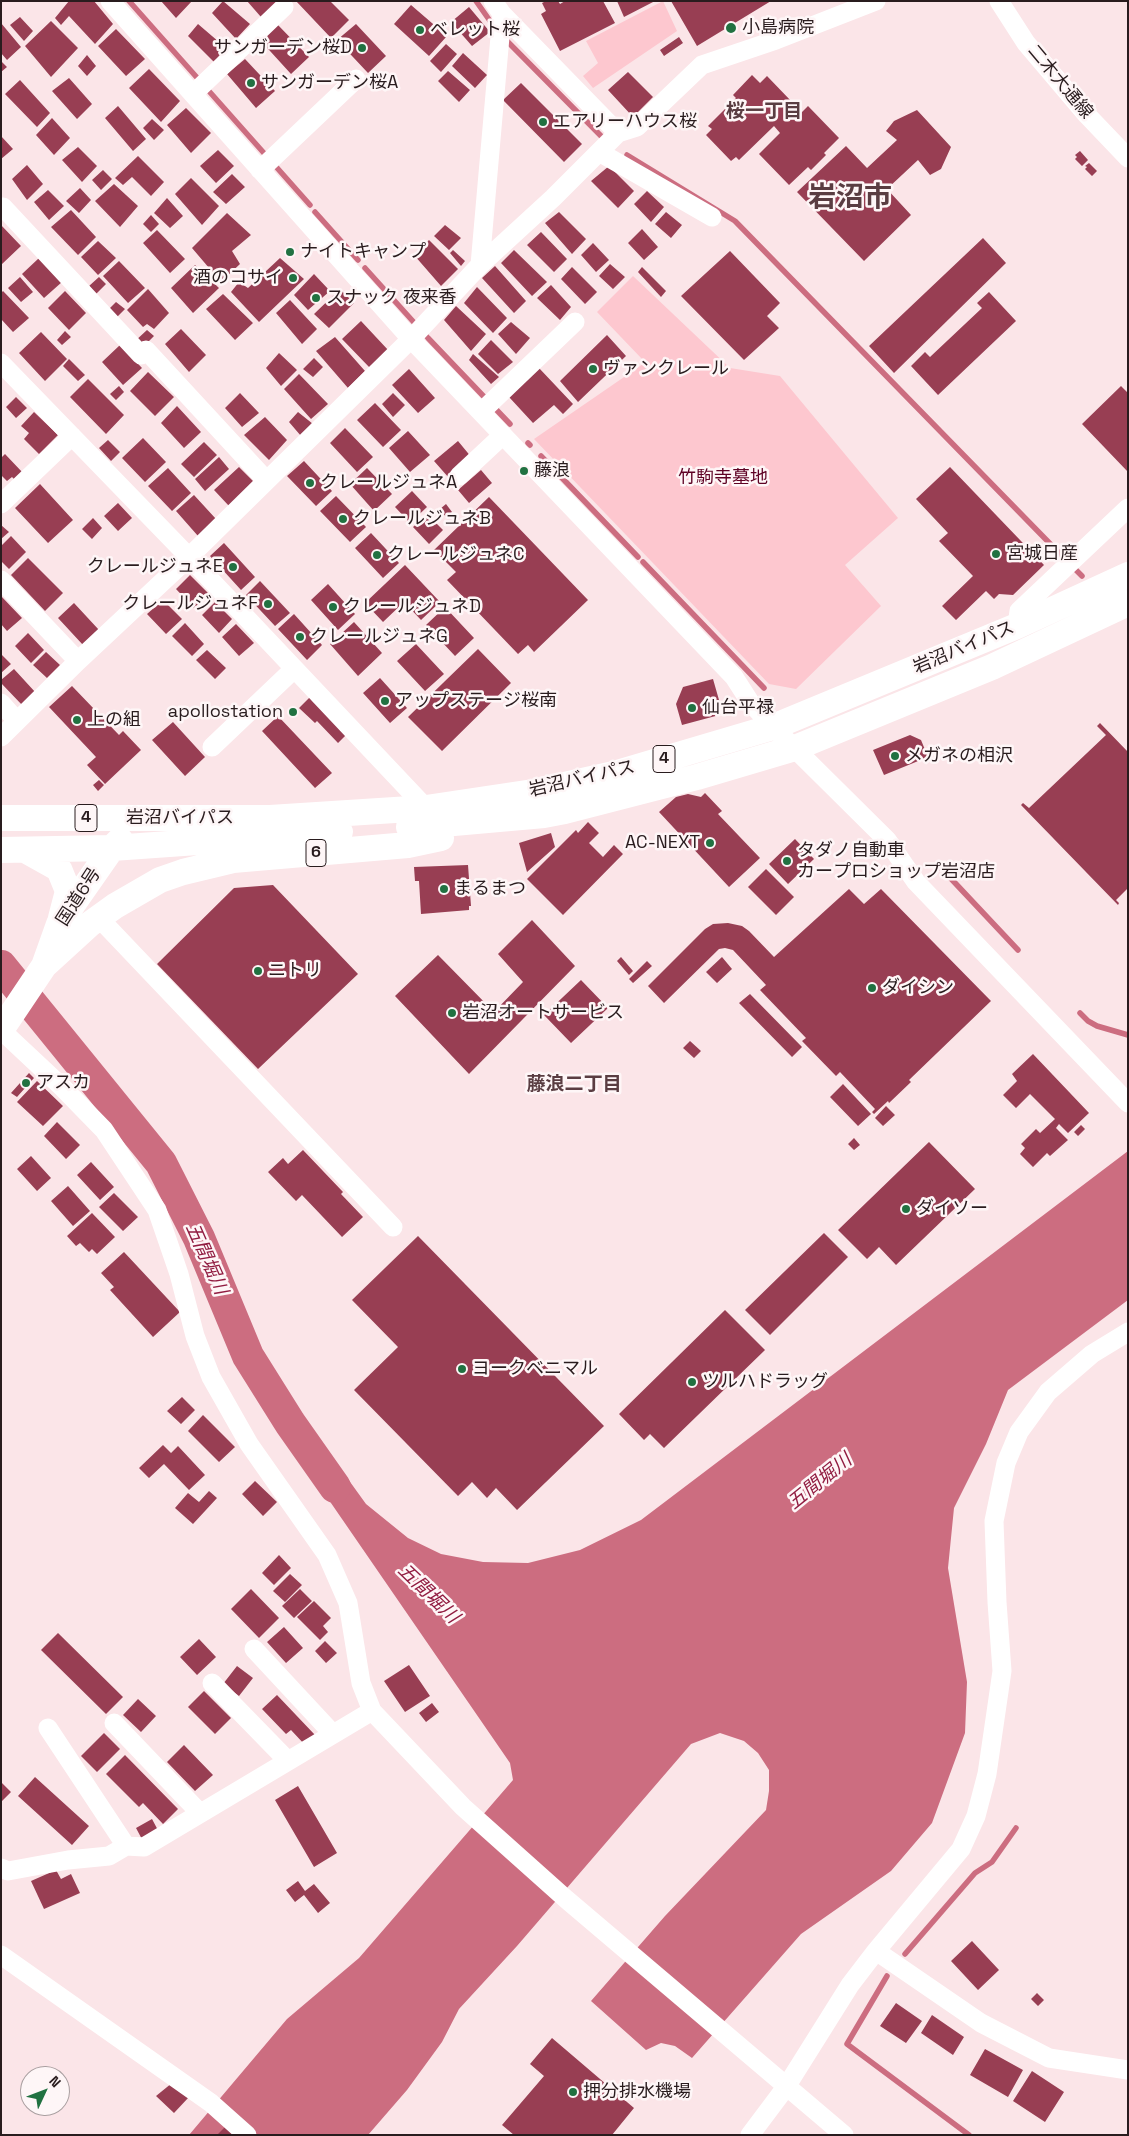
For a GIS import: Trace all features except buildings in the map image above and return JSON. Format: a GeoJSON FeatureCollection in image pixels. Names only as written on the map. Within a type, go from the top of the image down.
{"type":"FeatureCollection","features":[{"type":"Feature","properties":{"kind":"highway","name":"岩沼バイパス"},"geometry":{"type":"LineString","coordinates":[[1,818],[270,818],[426,808],[533,792],[614,774],[773,727],[1017,626],[1128,575]]}},
{"type":"Feature","properties":{"kind":"highway","name":"岩沼バイパス"},"geometry":{"type":"LineString","coordinates":[[13,850],[112,848],[396,828],[544,815],[565,811],[687,780],[795,748],[992,667],[1128,603]]}},
{"type":"Feature","properties":{"kind":"highway","name":"6"},"geometry":{"type":"LineString","coordinates":[[44,966],[99,918],[136,893],[160,880],[208,865],[233,860],[408,845],[544,815]]}},
{"type":"Feature","properties":{"kind":"highway","name":"国道6号"},"geometry":{"type":"LineString","coordinates":[[5,1024],[44,966],[60,924],[112,848],[125,835],[144,825],[170,818]]}},
{"type":"Feature","properties":{"kind":"highway"},"geometry":{"type":"LineString","coordinates":[[13,850],[59,869],[68,891],[60,924]]}},
{"type":"Feature","properties":{"kind":"street"},"geometry":{"type":"LineString","coordinates":[[110,1],[200,87],[417,332],[487,406],[503,435],[734,677],[750,702],[773,727],[887,840],[916,882],[1128,1103]]}},
{"type":"Feature","properties":{"kind":"street"},"geometry":{"type":"LineString","coordinates":[[1,737],[78,660],[189,557],[417,332],[480,265],[553,198],[618,133],[637,127],[702,65],[776,40],[876,1]]}},
{"type":"Feature","properties":{"kind":"street","name":"二木大通線"},"geometry":{"type":"LineString","coordinates":[[998,1],[1026,43],[1086,115],[1128,158]]}},
{"type":"Feature","properties":{"kind":"street"},"geometry":{"type":"LineString","coordinates":[[200,87],[284,7]]}},
{"type":"Feature","properties":{"kind":"street"},"geometry":{"type":"LineString","coordinates":[[498,8],[618,133]]}},
{"type":"Feature","properties":{"kind":"street"},"geometry":{"type":"LineString","coordinates":[[480,265],[498,8]]}},
{"type":"Feature","properties":{"kind":"street"},"geometry":{"type":"LineString","coordinates":[[267,164],[356,79]]}},
{"type":"Feature","properties":{"kind":"street"},"geometry":{"type":"LineString","coordinates":[[599,152],[712,217]]}},
{"type":"Feature","properties":{"kind":"street"},"geometry":{"type":"LineString","coordinates":[[4,207],[140,355],[146,350],[266,480]]}},
{"type":"Feature","properties":{"kind":"street"},"geometry":{"type":"LineString","coordinates":[[487,406],[575,322]]}},
{"type":"Feature","properties":{"kind":"street"},"geometry":{"type":"LineString","coordinates":[[1,364],[189,557],[426,808]]}},
{"type":"Feature","properties":{"kind":"street"},"geometry":{"type":"LineString","coordinates":[[459,476],[503,435]]}},
{"type":"Feature","properties":{"kind":"street"},"geometry":{"type":"LineString","coordinates":[[1,504],[72,436]]}},
{"type":"Feature","properties":{"kind":"street"},"geometry":{"type":"LineString","coordinates":[[1017,626],[1019,611],[1128,508]]}},
{"type":"Feature","properties":{"kind":"street"},"geometry":{"type":"LineString","coordinates":[[1,580],[78,660]]}},
{"type":"Feature","properties":{"kind":"street"},"geometry":{"type":"LineString","coordinates":[[212,747],[294,669]]}},
{"type":"Feature","properties":{"kind":"street"},"geometry":{"type":"LineString","coordinates":[[1,703],[18,721]]}},
{"type":"Feature","properties":{"kind":"street"},"geometry":{"type":"LineString","coordinates":[[99,918],[393,1227]]}},
{"type":"Feature","properties":{"kind":"street"},"geometry":{"type":"LineString","coordinates":[[5,1024],[104,1130],[157,1210],[179,1274],[195,1336],[211,1377],[249,1444],[327,1555],[348,1603],[361,1683],[372,1711],[463,1807],[566,1899],[844,2135]]}},
{"type":"Feature","properties":{"kind":"street"},"geometry":{"type":"LineString","coordinates":[[750,2135],[781,2083],[850,1985],[961,1849],[976,1816],[987,1774],[1002,1671],[994,1522],[1006,1462],[1019,1432],[1048,1392],[1092,1354],[1128,1332]]}},
{"type":"Feature","properties":{"kind":"street"},"geometry":{"type":"LineString","coordinates":[[254,1649],[333,1734]]}},
{"type":"Feature","properties":{"kind":"street"},"geometry":{"type":"LineString","coordinates":[[212,1683],[288,1762]]}},
{"type":"Feature","properties":{"kind":"street"},"geometry":{"type":"LineString","coordinates":[[1,1868],[8,1871],[68,1860],[109,1856],[126,1846],[144,1847],[372,1711]]}},
{"type":"Feature","properties":{"kind":"street"},"geometry":{"type":"LineString","coordinates":[[114,1723],[200,1813]]}},
{"type":"Feature","properties":{"kind":"street"},"geometry":{"type":"LineString","coordinates":[[48,1728],[126,1846]]}},
{"type":"Feature","properties":{"kind":"street"},"geometry":{"type":"LineString","coordinates":[[876,1951],[981,2023],[1049,2058],[1128,2070]]}},
{"type":"Feature","properties":{"kind":"street"},"geometry":{"type":"LineString","coordinates":[[1,1955],[211,2103],[247,2135]]}},
{"type":"Feature","properties":{"kind":"green space"},"geometry":{"type":"Polygon","coordinates":[[[663,1],[677,31],[593,88],[583,76],[598,63],[586,41],[663,1]]]}},
{"type":"Feature","properties":{"kind":"green space","name":"竹駒寺墓地"},"geometry":{"type":"Polygon","coordinates":[[[633,276],[730,368],[780,376],[898,518],[845,565],[881,606],[796,689],[769,684],[534,439],[643,364],[642,359],[597,312],[633,276]]]}},
{"type":"Feature","properties":{"kind":"water"},"geometry":{"type":"Polygon","coordinates":[[[1128,1151],[1128,1300],[1008,1390],[986,1444],[954,1508],[948,1568],[967,1682],[965,1733],[932,1823],[891,1871],[801,1934],[692,2058],[675,2046],[661,2043],[646,2050],[591,2001],[665,1916],[766,1810],[769,1791],[769,1770],[758,1753],[744,1741],[720,1733],[691,1744],[517,1946],[459,2009],[442,2042],[407,2090],[368,2135],[189,2135],[287,2019],[359,1958],[513,1780],[510,1763],[300,1458],[322,1443],[366,1504],[408,1538],[441,1554],[483,1562],[528,1563],[580,1550],[641,1520],[1128,1151]]]}},
{"type":"Feature","properties":{"kind":"waterway"},"geometry":{"type":"LineString","coordinates":[[129,1],[310,205]]}},
{"type":"Feature","properties":{"kind":"waterway"},"geometry":{"type":"LineString","coordinates":[[476,1],[495,28]]}},
{"type":"Feature","properties":{"kind":"waterway"},"geometry":{"type":"LineString","coordinates":[[505,39],[605,140]]}},
{"type":"Feature","properties":{"kind":"waterway"},"geometry":{"type":"LineString","coordinates":[[627,155],[735,221],[1065,559]]}},
{"type":"Feature","properties":{"kind":"waterway"},"geometry":{"type":"LineString","coordinates":[[315,212],[358,260]]}},
{"type":"Feature","properties":{"kind":"waterway"},"geometry":{"type":"LineString","coordinates":[[365,268],[428,338],[510,424]]}},
{"type":"Feature","properties":{"kind":"waterway"},"geometry":{"type":"LineString","coordinates":[[541,456],[638,557]]}},
{"type":"Feature","properties":{"kind":"waterway"},"geometry":{"type":"LineString","coordinates":[[643,562],[764,688]]}},
{"type":"Feature","properties":{"kind":"waterway"},"geometry":{"type":"LineString","coordinates":[[1074,568],[1082,576]]}},
{"type":"Feature","properties":{"kind":"waterway"},"geometry":{"type":"LineString","coordinates":[[941,868],[1018,950]]}},
{"type":"Feature","properties":{"kind":"waterway","name":"五間堀川"},"geometry":{"type":"LineString","coordinates":[[1,966],[161,1163],[199,1238],[248,1356],[290,1423],[335,1487]]}},
{"type":"Feature","properties":{"kind":"waterway"},"geometry":{"type":"LineString","coordinates":[[1080,1013],[1097,1026],[1128,1035]]}},
{"type":"Feature","properties":{"kind":"waterway"},"geometry":{"type":"LineString","coordinates":[[905,1954],[975,1873],[992,1862],[1016,1828]]}},
{"type":"Feature","properties":{"kind":"waterway"},"geometry":{"type":"LineString","coordinates":[[887,1976],[847,2044],[969,2135]]}},
{"type":"Feature","properties":{"kind":"place","name":"小島病院"},"geometry":{"type":"Point","coordinates":[731,28]}},
{"type":"Feature","properties":{"kind":"place","name":"ベレット桜"},"geometry":{"type":"Point","coordinates":[420,30]}},
{"type":"Feature","properties":{"kind":"place","name":"サンガーデン桜D"},"geometry":{"type":"Point","coordinates":[362,48]}},
{"type":"Feature","properties":{"kind":"place","name":"サンガーデン桜A"},"geometry":{"type":"Point","coordinates":[251,83]}},
{"type":"Feature","properties":{"kind":"place","name":"エアリーハウス桜"},"geometry":{"type":"Point","coordinates":[543,122]}},
{"type":"Feature","properties":{"kind":"place","name":"ナイトキャンプ"},"geometry":{"type":"Point","coordinates":[290,252]}},
{"type":"Feature","properties":{"kind":"place","name":"酒のコサイ"},"geometry":{"type":"Point","coordinates":[293,278]}},
{"type":"Feature","properties":{"kind":"place","name":"スナック 夜来香"},"geometry":{"type":"Point","coordinates":[316,298]}},
{"type":"Feature","properties":{"kind":"place","name":"ヴァンクレール"},"geometry":{"type":"Point","coordinates":[593,369]}},
{"type":"Feature","properties":{"kind":"place","name":"藤浪"},"geometry":{"type":"Point","coordinates":[524,471]}},
{"type":"Feature","properties":{"kind":"place","name":"クレールジュネA"},"geometry":{"type":"Point","coordinates":[310,483]}},
{"type":"Feature","properties":{"kind":"place","name":"クレールジュネB"},"geometry":{"type":"Point","coordinates":[343,519]}},
{"type":"Feature","properties":{"kind":"place","name":"宮城日産"},"geometry":{"type":"Point","coordinates":[996,554]}},
{"type":"Feature","properties":{"kind":"place","name":"クレールジュネC"},"geometry":{"type":"Point","coordinates":[377,555]}},
{"type":"Feature","properties":{"kind":"place","name":"クレールジュネE"},"geometry":{"type":"Point","coordinates":[233,567]}},
{"type":"Feature","properties":{"kind":"place","name":"クレールジュネF"},"geometry":{"type":"Point","coordinates":[268,604]}},
{"type":"Feature","properties":{"kind":"place","name":"クレールジュネD"},"geometry":{"type":"Point","coordinates":[333,607]}},
{"type":"Feature","properties":{"kind":"place","name":"クレールジュネG"},"geometry":{"type":"Point","coordinates":[300,637]}},
{"type":"Feature","properties":{"kind":"place","name":"アップステージ桜南"},"geometry":{"type":"Point","coordinates":[385,701]}},
{"type":"Feature","properties":{"kind":"place","name":"仙台平禄"},"geometry":{"type":"Point","coordinates":[692,708]}},
{"type":"Feature","properties":{"kind":"place","name":"apollostation"},"geometry":{"type":"Point","coordinates":[293,712]}},
{"type":"Feature","properties":{"kind":"place","name":"上の組"},"geometry":{"type":"Point","coordinates":[77,720]}},
{"type":"Feature","properties":{"kind":"place","name":"メガネの相沢"},"geometry":{"type":"Point","coordinates":[895,756]}},
{"type":"Feature","properties":{"kind":"place","name":"AC-NEXT"},"geometry":{"type":"Point","coordinates":[710,843]}},
{"type":"Feature","properties":{"kind":"place","name":"タダノ自動車 カープロショップ岩沼店"},"geometry":{"type":"Point","coordinates":[787,861]}},
{"type":"Feature","properties":{"kind":"place","name":"まるまつ"},"geometry":{"type":"Point","coordinates":[444,889]}},
{"type":"Feature","properties":{"kind":"place","name":"ニトリ"},"geometry":{"type":"Point","coordinates":[258,971]}},
{"type":"Feature","properties":{"kind":"place","name":"ダイシン"},"geometry":{"type":"Point","coordinates":[872,988]}},
{"type":"Feature","properties":{"kind":"place","name":"岩沼オートサービス"},"geometry":{"type":"Point","coordinates":[452,1013]}},
{"type":"Feature","properties":{"kind":"place","name":"アスカ"},"geometry":{"type":"Point","coordinates":[26,1083]}},
{"type":"Feature","properties":{"kind":"place","name":"ダイソー"},"geometry":{"type":"Point","coordinates":[906,1209]}},
{"type":"Feature","properties":{"kind":"place","name":"ヨークベニマル"},"geometry":{"type":"Point","coordinates":[462,1369]}},
{"type":"Feature","properties":{"kind":"place","name":"ツルハドラッグ"},"geometry":{"type":"Point","coordinates":[692,1382]}},
{"type":"Feature","properties":{"kind":"place","name":"押分排水機場"},"geometry":{"type":"Point","coordinates":[573,2092]}},
{"type":"Feature","properties":{"kind":"district","name":"桜一丁目"},"geometry":{"type":"Point","coordinates":[764,112]}},
{"type":"Feature","properties":{"kind":"district","name":"岩沼市"},"geometry":{"type":"Point","coordinates":[850,198]}},
{"type":"Feature","properties":{"kind":"district","name":"藤浪二丁目"},"geometry":{"type":"Point","coordinates":[574,1085]}}]}
